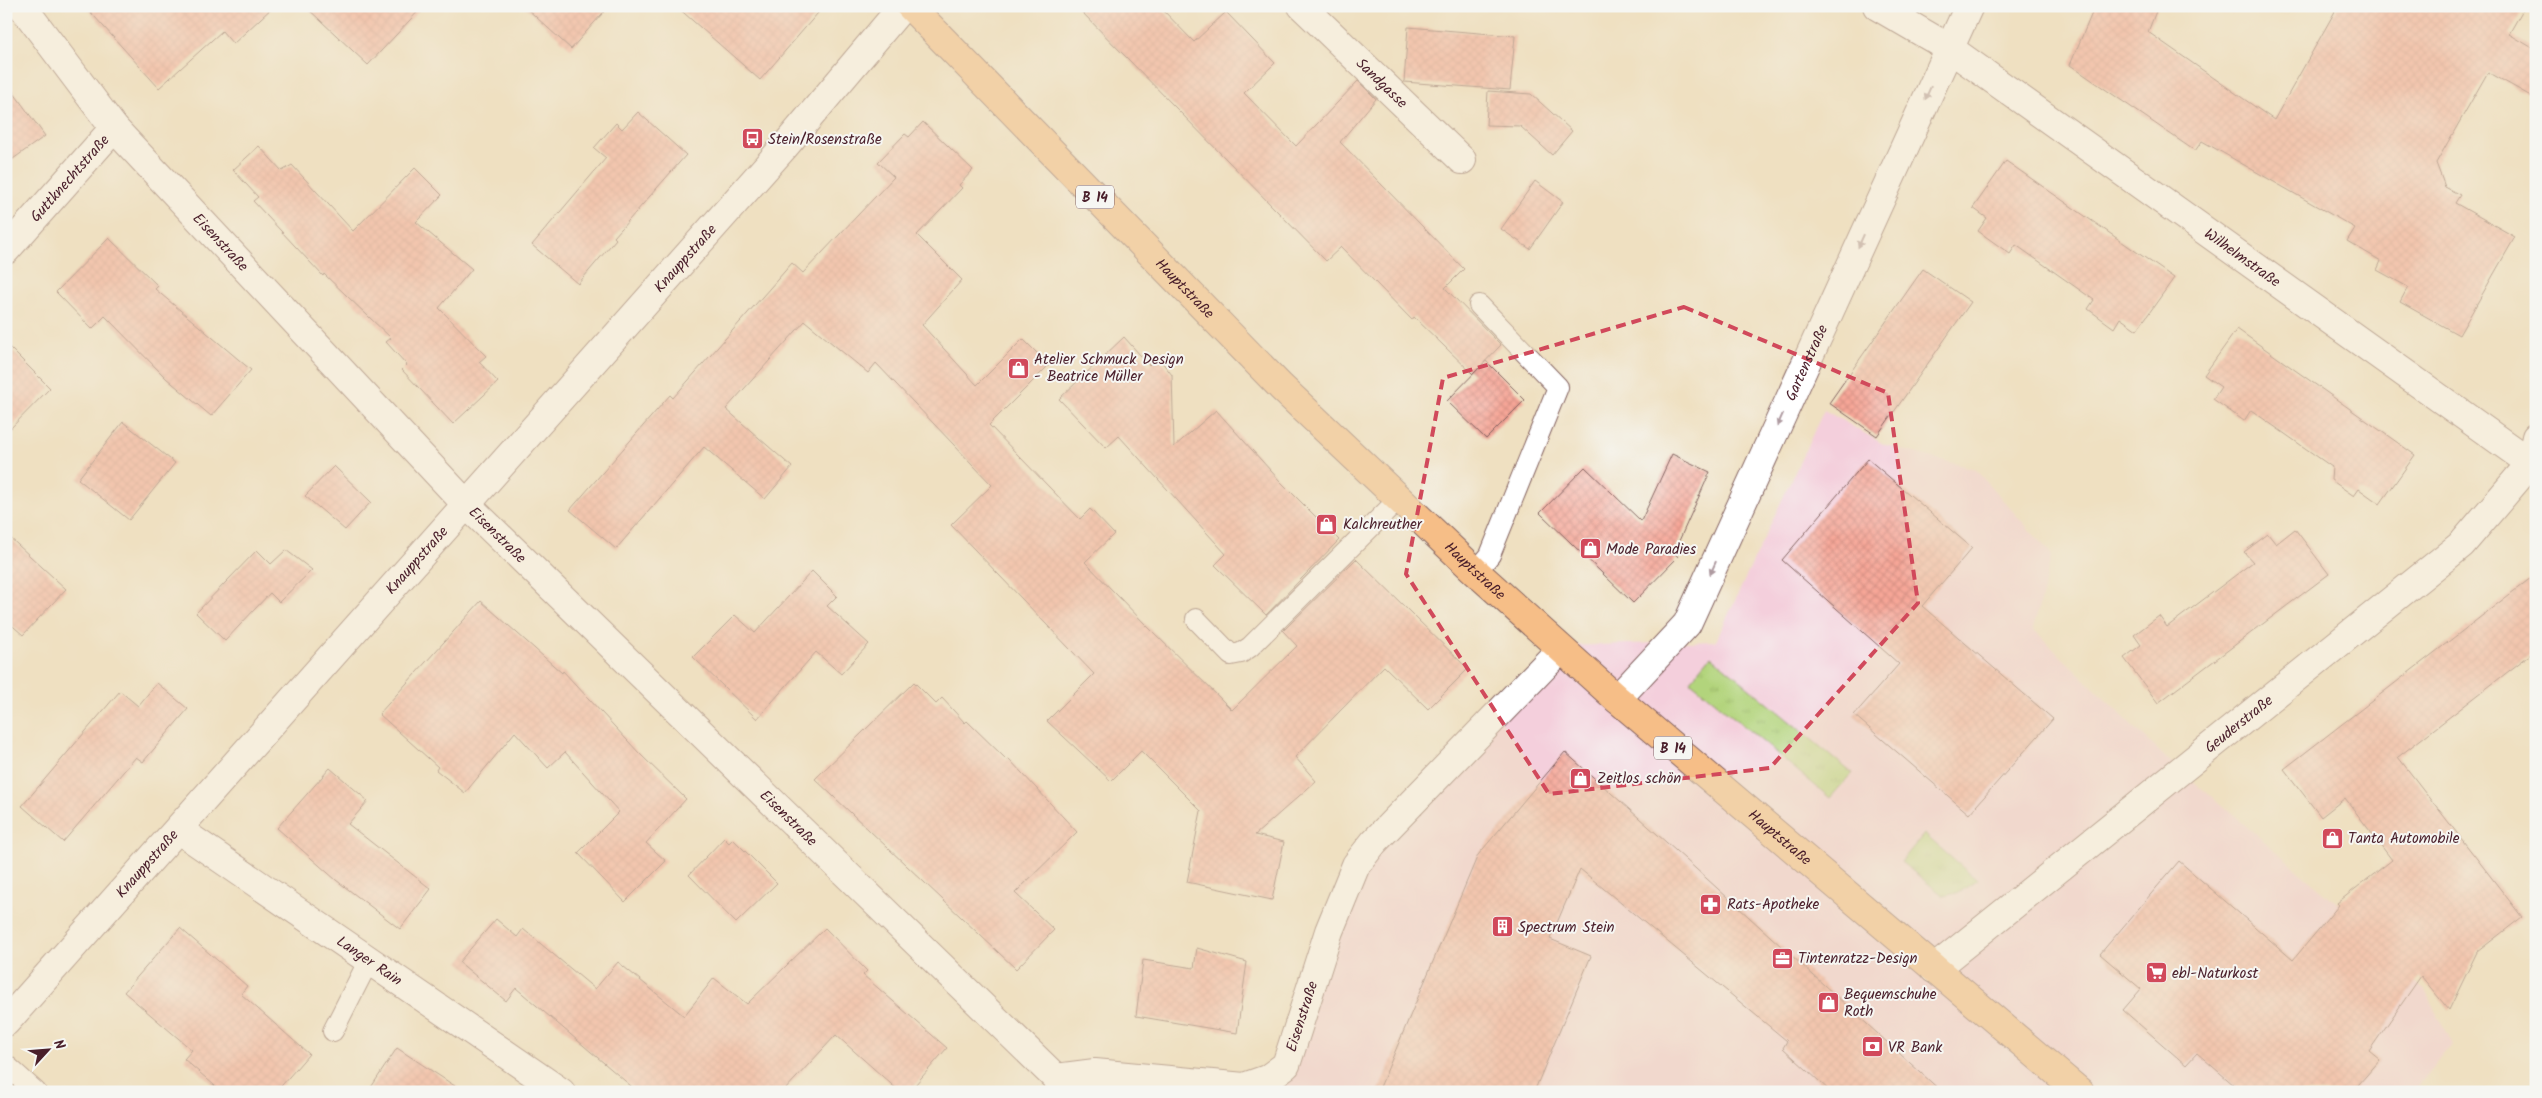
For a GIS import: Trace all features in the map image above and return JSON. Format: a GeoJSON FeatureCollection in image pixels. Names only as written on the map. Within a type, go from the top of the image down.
{"type":"FeatureCollection","features":[{"type":"Feature","properties":{"kind":"main road","name":"Hauptstraße"},"geometry":{"type":"LineString","coordinates":[[910,6],[1281,387],[1560,650],[2080,1092]]}},
{"type":"Feature","properties":{"kind":"street","name":"Eisenstraße"},"geometry":{"type":"LineString","coordinates":[[22,6],[114,128],[467,505],[1053,1085],[1095,1073],[1244,1087],[1270,1086],[1286,1065],[1329,931],[1356,866],[1374,842],[1560,650]]}},
{"type":"Feature","properties":{"kind":"street","name":"Knauppstraße"},"geometry":{"type":"LineString","coordinates":[[6,1022],[179,830],[785,146],[904,6]]}},
{"type":"Feature","properties":{"kind":"street","name":"Sandgasse"},"geometry":{"type":"LineString","coordinates":[[1302,6],[1462,160]]}},
{"type":"Feature","properties":{"kind":"street","name":"Wilhelmstraße"},"geometry":{"type":"LineString","coordinates":[[1877,6],[1949,48],[2533,466]]}},
{"type":"Feature","properties":{"kind":"street","name":"Gartenstraße"},"geometry":{"type":"LineString","coordinates":[[1617,700],[1688,624],[1969,6]]}},
{"type":"Feature","properties":{"kind":"street","name":"Guttknechtstraße"},"geometry":{"type":"LineString","coordinates":[[6,250],[114,128]]}},
{"type":"Feature","properties":{"kind":"street"},"geometry":{"type":"LineString","coordinates":[[2533,466],[2536,437]]}},
{"type":"Feature","properties":{"kind":"street","name":"Geuderstraße"},"geometry":{"type":"LineString","coordinates":[[1934,969],[2462,544],[2533,466]]}},
{"type":"Feature","properties":{"kind":"street","name":"Langer Rain"},"geometry":{"type":"LineString","coordinates":[[179,830],[561,1092]]}},
{"type":"Feature","properties":{"kind":"lane"},"geometry":{"type":"LineString","coordinates":[[1476,572],[1490,555],[1558,387],[1479,305]]}},
{"type":"Feature","properties":{"kind":"lane"},"geometry":{"type":"LineString","coordinates":[[1196,619],[1231,655],[1241,653],[1250,647],[1399,499]]}},
{"type":"Feature","properties":{"kind":"lane"},"geometry":{"type":"LineString","coordinates":[[333,1032],[369,960]]}},
{"type":"Feature","properties":{"kind":"lane"},"geometry":{"type":"LineString","coordinates":[[6,1065],[36,1092]]}},
{"type":"Feature","properties":{"kind":"highlighted area"},"geometry":{"type":"Polygon","coordinates":[[[1684,307],[1888,393],[1918,603],[1770,768],[1549,794],[1406,574],[1443,378],[1684,307]]]}},
{"type":"Feature","properties":{"kind":"shaded area"},"geometry":{"type":"Polygon","coordinates":[[[1824,410],[1885,445],[1975,469],[2052,555],[2033,629],[2167,759],[2337,903],[2374,949],[2424,988],[2452,1045],[2413,1092],[1234,1092],[1288,1056],[1367,847],[1568,646],[1716,641],[1824,410]]]}},
{"type":"Feature","properties":{"kind":"green space"},"geometry":{"type":"Polygon","coordinates":[[[1711,656],[1852,773],[1830,798],[1690,681],[1711,656]]]}},
{"type":"Feature","properties":{"kind":"green space"},"geometry":{"type":"Polygon","coordinates":[[[1924,834],[1977,880],[1960,892],[1944,896],[1901,862],[1924,834]]]}},
{"type":"Feature","properties":{"kind":"building"},"geometry":{"type":"Polygon","coordinates":[[[85,6],[274,6],[233,44],[222,31],[159,88],[85,6]]]}},
{"type":"Feature","properties":{"kind":"building"},"geometry":{"type":"Polygon","coordinates":[[[305,6],[423,6],[368,65],[305,6]]]}},
{"type":"Feature","properties":{"kind":"building"},"geometry":{"type":"Polygon","coordinates":[[[524,6],[609,6],[571,49],[524,6]]]}},
{"type":"Feature","properties":{"kind":"building"},"geometry":{"type":"Polygon","coordinates":[[[676,6],[824,6],[760,80],[676,6]]]}},
{"type":"Feature","properties":{"kind":"building"},"geometry":{"type":"Polygon","coordinates":[[[1076,6],[1159,6],[1194,42],[1226,12],[1275,63],[1244,93],[1296,146],[1358,81],[1376,99],[1340,142],[1464,269],[1445,288],[1501,345],[1473,374],[1414,317],[1412,320],[1341,247],[1326,261],[1076,6]]]}},
{"type":"Feature","properties":{"kind":"building"},"geometry":{"type":"Polygon","coordinates":[[[2095,6],[2158,6],[2148,32],[2274,120],[2338,6],[2525,6],[2509,34],[2536,50],[2536,99],[2488,72],[2436,163],[2445,187],[2460,195],[2455,203],[2515,237],[2459,335],[2400,302],[2408,287],[2377,270],[2381,261],[2347,241],[2355,228],[2202,141],[2195,151],[2070,65],[2095,6]]]}},
{"type":"Feature","properties":{"kind":"building"},"geometry":{"type":"Polygon","coordinates":[[[1408,27],[1515,36],[1510,90],[1404,82],[1408,27]]]}},
{"type":"Feature","properties":{"kind":"building"},"geometry":{"type":"Polygon","coordinates":[[[6,82],[45,136],[6,164],[6,82]]]}},
{"type":"Feature","properties":{"kind":"building"},"geometry":{"type":"Polygon","coordinates":[[[1488,91],[1531,94],[1572,131],[1552,155],[1520,126],[1486,125],[1488,91]]]}},
{"type":"Feature","properties":{"kind":"building"},"geometry":{"type":"Polygon","coordinates":[[[638,112],[686,155],[614,237],[616,239],[578,284],[532,245],[606,158],[594,148],[616,123],[622,129],[638,112]]]}},
{"type":"Feature","properties":{"kind":"building"},"geometry":{"type":"Polygon","coordinates":[[[923,122],[973,170],[959,185],[962,188],[917,235],[962,280],[922,325],[977,385],[1023,339],[1049,365],[989,425],[1080,519],[1090,509],[1114,534],[1085,562],[1146,625],[1232,710],[1297,646],[1283,631],[1356,559],[1468,669],[1428,709],[1384,666],[1295,757],[1316,781],[1255,835],[1284,842],[1272,900],[1187,882],[1201,811],[1141,751],[1111,781],[1047,721],[1094,674],[951,525],[992,485],[876,363],[868,373],[805,321],[726,409],[792,467],[765,499],[704,447],[616,549],[570,510],[670,395],[673,398],[792,263],[803,273],[894,177],[878,162],[905,134],[909,137],[923,122]]]}},
{"type":"Feature","properties":{"kind":"building"},"geometry":{"type":"Polygon","coordinates":[[[259,146],[282,171],[292,165],[353,231],[415,168],[442,195],[416,222],[472,269],[439,308],[486,356],[479,362],[498,382],[453,424],[402,370],[407,365],[386,342],[391,338],[324,274],[323,276],[253,201],[258,197],[233,170],[259,146]]]}},
{"type":"Feature","properties":{"kind":"building"},"geometry":{"type":"Polygon","coordinates":[[[2006,161],[2174,278],[2137,330],[2120,318],[2114,328],[2088,309],[2094,300],[2016,245],[2010,254],[1978,231],[1987,218],[1973,208],[2006,161]]]}},
{"type":"Feature","properties":{"kind":"building"},"geometry":{"type":"Polygon","coordinates":[[[1535,181],[1563,202],[1530,249],[1501,229],[1535,181]]]}},
{"type":"Feature","properties":{"kind":"building"},"geometry":{"type":"Polygon","coordinates":[[[109,238],[158,286],[155,289],[251,370],[211,416],[166,378],[105,316],[92,329],[56,292],[109,238]]]}},
{"type":"Feature","properties":{"kind":"building"},"geometry":{"type":"Polygon","coordinates":[[[1923,269],[1971,302],[1877,436],[1829,403],[1923,269]]]}},
{"type":"Feature","properties":{"kind":"building"},"geometry":{"type":"Polygon","coordinates":[[[2237,329],[2415,455],[2380,504],[2359,489],[2354,496],[2331,480],[2332,467],[2251,410],[2244,421],[2213,399],[2221,387],[2204,375],[2237,329]]]}},
{"type":"Feature","properties":{"kind":"building"},"geometry":{"type":"Polygon","coordinates":[[[1124,337],[1149,365],[1158,357],[1172,375],[1174,447],[1216,410],[1280,481],[1339,540],[1266,615],[1215,565],[1226,554],[1119,436],[1106,448],[1059,399],[1124,337]]]}},
{"type":"Feature","properties":{"kind":"building"},"geometry":{"type":"Polygon","coordinates":[[[6,344],[50,388],[6,433],[6,344]]]}},
{"type":"Feature","properties":{"kind":"building"},"geometry":{"type":"Polygon","coordinates":[[[1486,361],[1525,400],[1486,439],[1447,401],[1486,361]]]}},
{"type":"Feature","properties":{"kind":"building"},"geometry":{"type":"Polygon","coordinates":[[[123,422],[175,463],[129,520],[78,479],[123,422]]]}},
{"type":"Feature","properties":{"kind":"building"},"geometry":{"type":"Polygon","coordinates":[[[1672,454],[1710,472],[1674,552],[1678,557],[1633,603],[1540,513],[1585,467],[1641,521],[1672,454]]]}},
{"type":"Feature","properties":{"kind":"building"},"geometry":{"type":"Polygon","coordinates":[[[1868,459],[1972,548],[1922,606],[2053,719],[1969,814],[1854,715],[1899,664],[1782,560],[1868,459]]]}},
{"type":"Feature","properties":{"kind":"building"},"geometry":{"type":"Polygon","coordinates":[[[334,466],[371,502],[345,530],[305,496],[334,466]]]}},
{"type":"Feature","properties":{"kind":"building"},"geometry":{"type":"Polygon","coordinates":[[[2295,529],[2329,574],[2158,703],[2124,658],[2141,645],[2134,635],[2159,616],[2167,627],[2253,562],[2244,552],[2268,534],[2276,544],[2295,529]]]}},
{"type":"Feature","properties":{"kind":"building"},"geometry":{"type":"Polygon","coordinates":[[[6,534],[66,589],[23,635],[6,620],[6,534]]]}},
{"type":"Feature","properties":{"kind":"building"},"geometry":{"type":"Polygon","coordinates":[[[257,550],[271,564],[286,550],[312,570],[279,602],[270,593],[225,641],[196,613],[257,550]]]}},
{"type":"Feature","properties":{"kind":"building"},"geometry":{"type":"Polygon","coordinates":[[[812,571],[837,596],[827,606],[869,644],[841,674],[816,652],[757,719],[693,657],[735,615],[755,633],[812,571]]]}},
{"type":"Feature","properties":{"kind":"building"},"geometry":{"type":"Polygon","coordinates":[[[2536,574],[2536,650],[2398,757],[2522,917],[2477,952],[2449,1010],[2421,976],[2369,1051],[2380,1060],[2352,1092],[2242,1092],[2197,1053],[2186,1065],[2123,1010],[2141,989],[2100,954],[2179,861],[2293,960],[2339,905],[2337,903],[2392,860],[2345,798],[2321,817],[2284,769],[2536,574]]]}},
{"type":"Feature","properties":{"kind":"building"},"geometry":{"type":"Polygon","coordinates":[[[481,601],[562,673],[563,671],[640,754],[686,799],[646,843],[666,861],[625,902],[578,853],[619,812],[565,752],[548,768],[515,732],[465,793],[436,770],[438,767],[379,714],[481,601]]]}},
{"type":"Feature","properties":{"kind":"building"},"geometry":{"type":"Polygon","coordinates":[[[914,682],[936,704],[942,698],[965,723],[967,721],[1007,760],[1009,759],[1077,832],[1015,893],[1054,930],[1016,969],[815,779],[914,682]]]}},
{"type":"Feature","properties":{"kind":"building"},"geometry":{"type":"Polygon","coordinates":[[[157,683],[188,709],[143,762],[136,757],[63,842],[22,806],[120,691],[138,706],[157,683]]]}},
{"type":"Feature","properties":{"kind":"building","name":"Spectrum Stein"},"geometry":{"type":"Polygon","coordinates":[[[1565,752],[1942,1092],[1831,1092],[1783,1048],[1787,1041],[1580,869],[1550,939],[1591,956],[1534,1092],[1378,1092],[1478,855],[1565,752]]]}},
{"type":"Feature","properties":{"kind":"building"},"geometry":{"type":"Polygon","coordinates":[[[330,768],[368,801],[348,824],[431,889],[400,929],[336,880],[277,828],[330,768]]]}},
{"type":"Feature","properties":{"kind":"building"},"geometry":{"type":"Polygon","coordinates":[[[724,838],[729,843],[733,839],[777,883],[736,923],[689,875],[724,838]]]}},
{"type":"Feature","properties":{"kind":"building"},"geometry":{"type":"Polygon","coordinates":[[[496,919],[517,937],[523,929],[595,989],[618,962],[684,1016],[714,978],[747,1004],[825,928],[867,971],[863,975],[947,1048],[909,1092],[900,1092],[836,1035],[783,1092],[638,1092],[516,988],[506,1001],[459,962],[496,919]]]}},
{"type":"Feature","properties":{"kind":"building"},"geometry":{"type":"Polygon","coordinates":[[[180,928],[247,986],[241,994],[309,1054],[276,1092],[222,1092],[184,1059],[192,1050],[124,992],[180,928]]]}},
{"type":"Feature","properties":{"kind":"building"},"geometry":{"type":"Polygon","coordinates":[[[1197,948],[1247,962],[1237,1033],[1136,1016],[1143,960],[1194,968],[1197,948]]]}},
{"type":"Feature","properties":{"kind":"building"},"geometry":{"type":"Polygon","coordinates":[[[397,1048],[464,1092],[368,1092],[397,1048]]]}},
{"type":"Feature","properties":{"kind":"place","name":"Stein/Rosenstraße"},"geometry":{"type":"Point","coordinates":[752,139]}},
{"type":"Feature","properties":{"kind":"place","name":"Atelier Schmuck Design - Beatrice Müller"},"geometry":{"type":"Point","coordinates":[1018,368]}},
{"type":"Feature","properties":{"kind":"place","name":"Kalchreuther"},"geometry":{"type":"Point","coordinates":[1327,524]}},
{"type":"Feature","properties":{"kind":"place","name":"Mode Paradies"},"geometry":{"type":"Point","coordinates":[1590,549]}},
{"type":"Feature","properties":{"kind":"place","name":"Zeitlos schön"},"geometry":{"type":"Point","coordinates":[1581,778]}},
{"type":"Feature","properties":{"kind":"place","name":"Tanta Automobile"},"geometry":{"type":"Point","coordinates":[2332,838]}},
{"type":"Feature","properties":{"kind":"place","name":"Rats-Apotheke"},"geometry":{"type":"Point","coordinates":[1711,904]}},
{"type":"Feature","properties":{"kind":"place","name":"Spectrum Stein"},"geometry":{"type":"Point","coordinates":[1502,927]}},
{"type":"Feature","properties":{"kind":"place","name":"Tintenratzz-Design"},"geometry":{"type":"Point","coordinates":[1782,958]}},
{"type":"Feature","properties":{"kind":"place","name":"ebl-Naturkost"},"geometry":{"type":"Point","coordinates":[2156,973]}},
{"type":"Feature","properties":{"kind":"place","name":"Bequemschuhe Roth"},"geometry":{"type":"Point","coordinates":[1828,1003]}},
{"type":"Feature","properties":{"kind":"place","name":"VR Bank"},"geometry":{"type":"Point","coordinates":[1872,1047]}}]}
